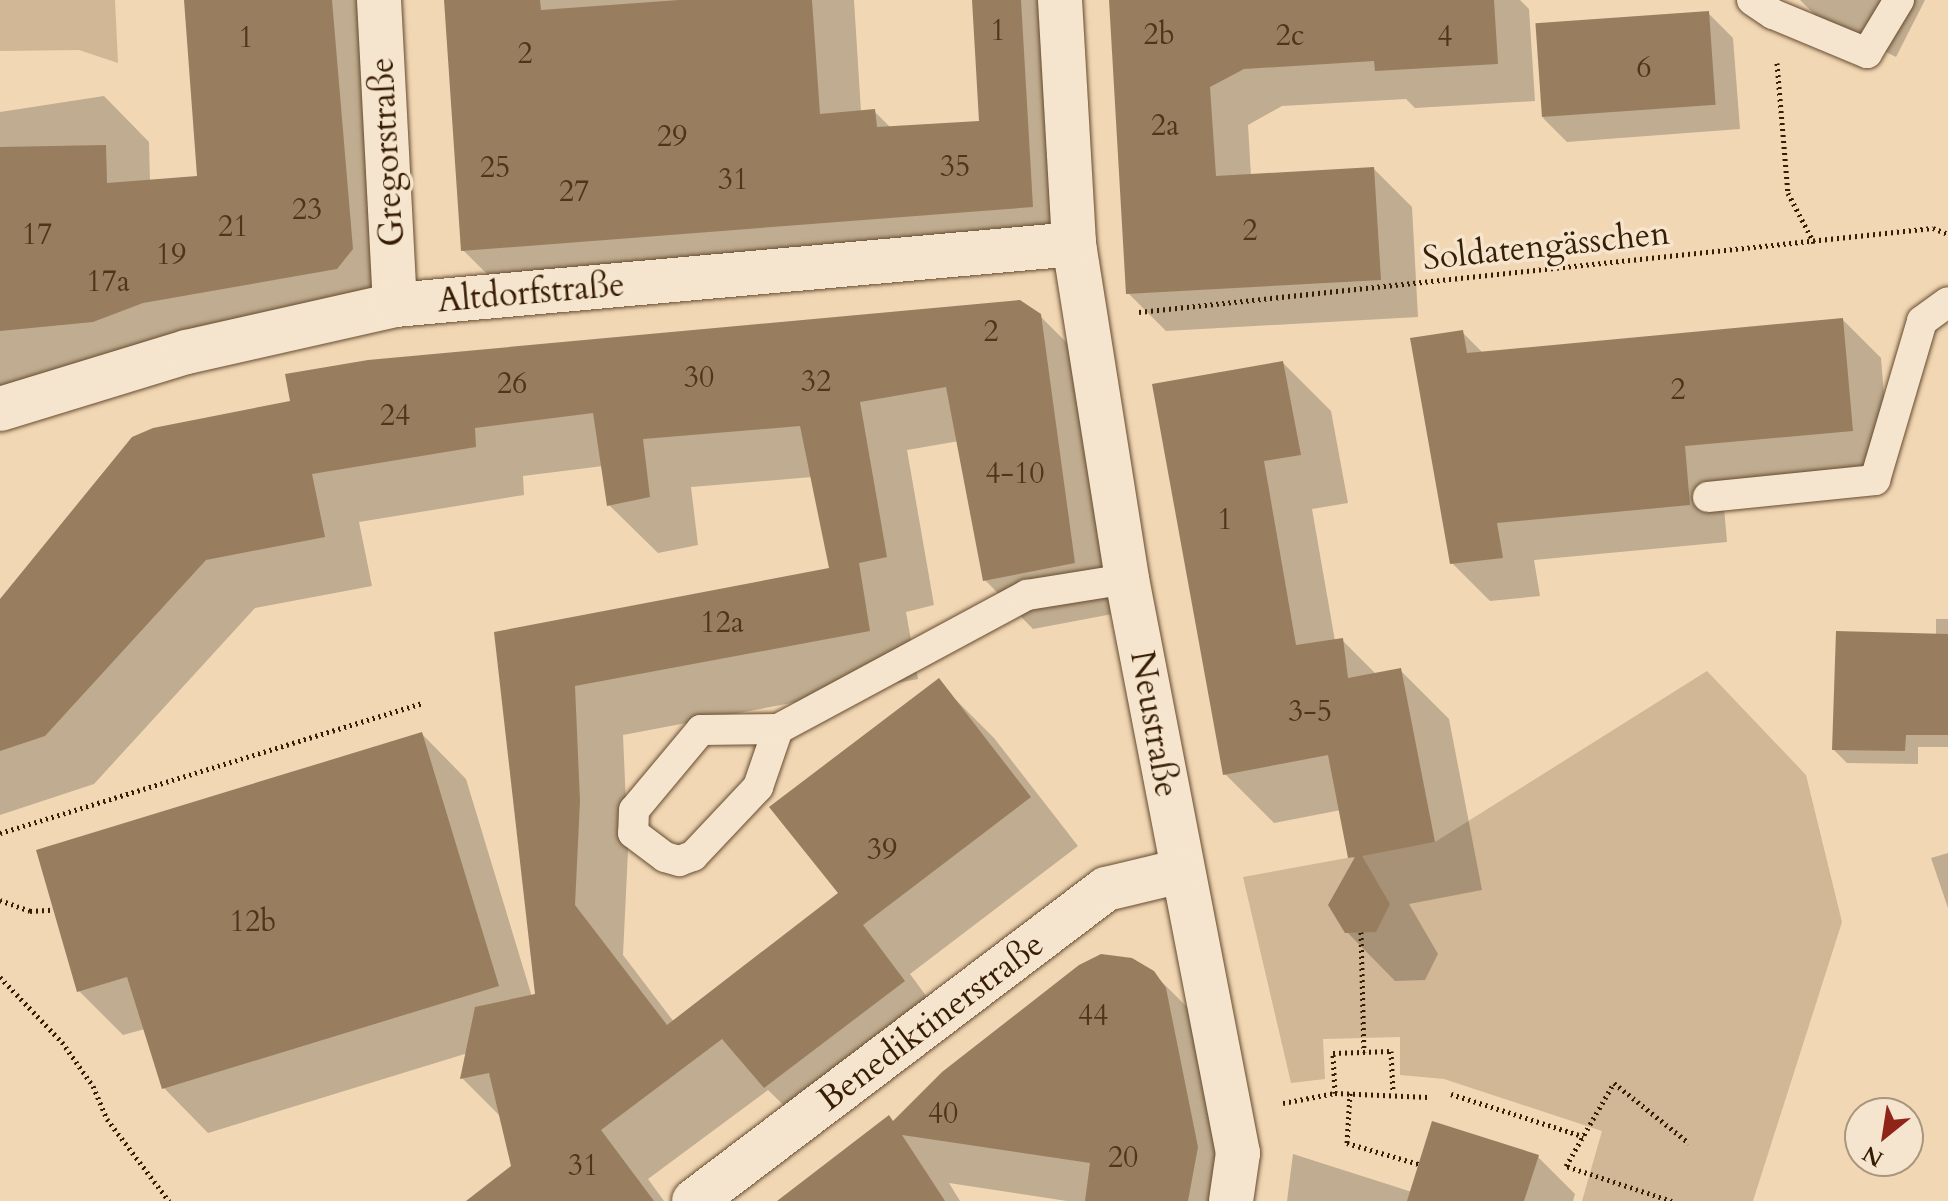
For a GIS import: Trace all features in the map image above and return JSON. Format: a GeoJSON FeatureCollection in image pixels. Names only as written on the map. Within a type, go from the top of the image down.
{"type":"FeatureCollection","features":[{"type":"Feature","properties":{"kind":"street","name":"Gregorstraße"},"geometry":{"type":"LineString","coordinates":[[379,0],[395,305]]}},
{"type":"Feature","properties":{"kind":"street","name":"Neustraße"},"geometry":{"type":"LineString","coordinates":[[1060,0],[1074,244],[1127,579],[1181,871],[1238,1153],[1231,1201]]}},
{"type":"Feature","properties":{"kind":"street","name":"Altdorfstraße"},"geometry":{"type":"LineString","coordinates":[[0,409],[187,352],[395,305],[1074,244]]}},
{"type":"Feature","properties":{"kind":"street","name":"Benediktinerstraße"},"geometry":{"type":"LineString","coordinates":[[694,1201],[1106,889],[1181,871]]}},
{"type":"Feature","properties":{"kind":"lane"},"geometry":{"type":"LineString","coordinates":[[1762,7],[1867,53],[1899,0]]}},
{"type":"Feature","properties":{"kind":"lane"},"geometry":{"type":"LineString","coordinates":[[1708,497],[1875,480],[1922,321],[1948,302]]}},
{"type":"Feature","properties":{"kind":"lane"},"geometry":{"type":"LineString","coordinates":[[778,729],[758,787],[693,856],[679,861],[665,857],[633,833],[634,810],[701,730],[778,729],[1027,595],[1127,579]]}},
{"type":"Feature","properties":{"kind":"path"},"geometry":{"type":"LineString","coordinates":[[1762,7],[1788,193],[1814,243]]}},
{"type":"Feature","properties":{"kind":"path","name":"Soldatengässchen"},"geometry":{"type":"LineString","coordinates":[[1146,311],[1814,243],[1933,228],[1948,234]]}},
{"type":"Feature","properties":{"kind":"path"},"geometry":{"type":"LineString","coordinates":[[0,833],[423,703]]}},
{"type":"Feature","properties":{"kind":"path"},"geometry":{"type":"LineString","coordinates":[[0,900],[30,911],[52,910]]}},
{"type":"Feature","properties":{"kind":"path"},"geometry":{"type":"LineString","coordinates":[[1361,932],[1364,1052]]}},
{"type":"Feature","properties":{"kind":"path"},"geometry":{"type":"LineString","coordinates":[[0,977],[62,1042],[93,1086],[107,1119],[169,1201]]}},
{"type":"Feature","properties":{"kind":"path"},"geometry":{"type":"LineString","coordinates":[[1335,1093],[1333,1053],[1391,1051],[1393,1092]]}},
{"type":"Feature","properties":{"kind":"path"},"geometry":{"type":"LineString","coordinates":[[1672,1201],[1566,1166],[1614,1083],[1689,1143]]}},
{"type":"Feature","properties":{"kind":"path"},"geometry":{"type":"LineString","coordinates":[[1230,1113],[1335,1093],[1393,1092],[1428,1097]]}},
{"type":"Feature","properties":{"kind":"path"},"geometry":{"type":"LineString","coordinates":[[1350,1093],[1347,1143],[1419,1164]]}},
{"type":"Feature","properties":{"kind":"path"},"geometry":{"type":"LineString","coordinates":[[1451,1094],[1583,1136]]}},
{"type":"Feature","properties":{"kind":"shaded area"},"geometry":{"type":"Polygon","coordinates":[[[0,0],[115,0],[118,63],[79,50],[0,51],[0,0]]]}},
{"type":"Feature","properties":{"kind":"shaded area"},"geometry":{"type":"Polygon","coordinates":[[[1707,671],[1806,775],[1842,922],[1753,1201],[1582,1201],[1602,1131],[1444,1079],[1400,1075],[1400,1037],[1323,1039],[1325,1079],[1291,1083],[1243,877],[1435,842],[1707,671]]]}},
{"type":"Feature","properties":{"kind":"building"},"geometry":{"type":"Polygon","coordinates":[[[184,0],[332,0],[353,249],[337,269],[143,303],[93,322],[0,331],[0,147],[106,145],[107,183],[197,176],[184,0]]]}},
{"type":"Feature","properties":{"kind":"building"},"geometry":{"type":"Polygon","coordinates":[[[444,0],[540,0],[541,10],[679,0],[812,0],[820,114],[875,109],[877,127],[979,121],[972,0],[1021,0],[1033,207],[461,251],[444,0]]]}},
{"type":"Feature","properties":{"kind":"building"},"geometry":{"type":"Polygon","coordinates":[[[1109,0],[1494,0],[1498,64],[1375,71],[1374,61],[1244,69],[1210,87],[1216,176],[1374,167],[1381,280],[1126,294],[1109,0]]]}},
{"type":"Feature","properties":{"kind":"building"},"geometry":{"type":"Polygon","coordinates":[[[1709,11],[1716,105],[1542,117],[1535,23],[1709,11]]]}},
{"type":"Feature","properties":{"kind":"building"},"geometry":{"type":"Polygon","coordinates":[[[1020,300],[1041,314],[1075,563],[983,581],[946,387],[860,402],[887,557],[859,563],[870,631],[575,686],[580,801],[575,905],[667,1025],[838,893],[769,807],[939,678],[1031,797],[863,925],[905,981],[764,1088],[722,1039],[601,1130],[654,1201],[466,1201],[511,1166],[489,1073],[460,1079],[475,1007],[535,994],[494,632],[829,568],[800,426],[643,439],[650,497],[607,506],[593,413],[475,428],[476,447],[312,474],[325,537],[206,560],[45,736],[0,751],[0,599],[132,437],[153,428],[290,401],[285,374],[368,360],[1020,300]]]}},
{"type":"Feature","properties":{"kind":"building"},"geometry":{"type":"Polygon","coordinates":[[[1843,318],[1853,431],[1685,446],[1690,505],[1497,523],[1503,558],[1450,564],[1410,338],[1463,330],[1467,353],[1843,318]]]}},
{"type":"Feature","properties":{"kind":"building"},"geometry":{"type":"Polygon","coordinates":[[[1283,361],[1301,455],[1264,461],[1296,645],[1343,638],[1348,678],[1401,668],[1435,842],[1362,856],[1390,904],[1376,932],[1345,933],[1328,905],[1355,857],[1348,858],[1328,755],[1223,775],[1152,384],[1283,361]]]}},
{"type":"Feature","properties":{"kind":"building"},"geometry":{"type":"Polygon","coordinates":[[[1836,631],[1948,634],[1948,735],[1906,735],[1905,751],[1832,750],[1836,631]]]}},
{"type":"Feature","properties":{"kind":"building"},"geometry":{"type":"Polygon","coordinates":[[[422,732],[499,986],[162,1089],[127,977],[77,992],[36,850],[422,732]]]}},
{"type":"Feature","properties":{"kind":"building"},"geometry":{"type":"Polygon","coordinates":[[[1101,954],[1132,958],[1154,971],[1166,988],[1198,1147],[1188,1201],[1085,1201],[1090,1163],[902,1135],[945,1201],[777,1201],[889,1115],[893,1121],[942,1072],[1079,965],[1101,954]]]}},
{"type":"Feature","properties":{"kind":"building"},"geometry":{"type":"Polygon","coordinates":[[[1432,1121],[1539,1155],[1524,1201],[1407,1201],[1432,1121]]]}}]}
